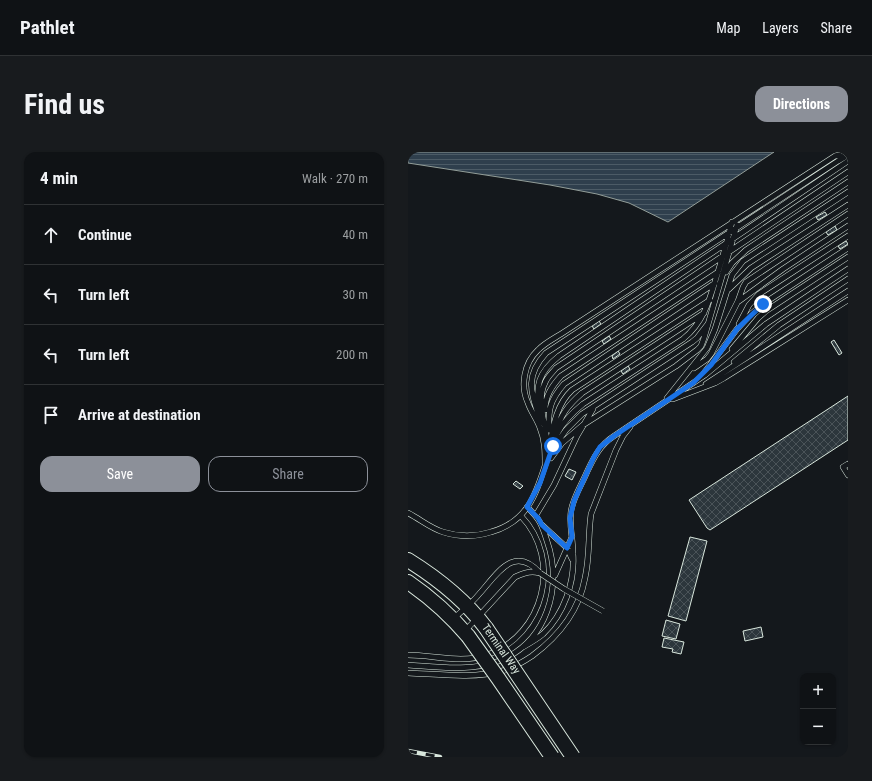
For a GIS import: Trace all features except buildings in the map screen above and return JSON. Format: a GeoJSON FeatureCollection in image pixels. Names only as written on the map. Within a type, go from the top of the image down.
{"type":"FeatureCollection","features":[{"type":"Feature","properties":{"kind":"main road","name":"Terminal Way"},"geometry":{"type":"LineString","coordinates":[[408,560],[438,580],[467,606],[482,623],[573,757]]}},
{"type":"Feature","properties":{"kind":"main road","name":"Terminal Way"},"geometry":{"type":"LineString","coordinates":[[408,582],[426,594],[453,619],[466,634],[552,757]]}},
{"type":"Feature","properties":{"kind":"lane"},"geometry":{"type":"LineString","coordinates":[[544,471],[545,446],[543,436],[528,404],[524,390],[525,374],[532,356],[560,334],[738,218],[835,156],[848,152]]}},
{"type":"Feature","properties":{"kind":"lane"},"geometry":{"type":"LineString","coordinates":[[545,463],[545,438],[531,391],[534,368],[539,360],[554,347],[848,155]]}},
{"type":"Feature","properties":{"kind":"lane"},"geometry":{"type":"LineString","coordinates":[[544,471],[546,444],[537,394],[538,382],[545,369],[559,356],[848,161]]}},
{"type":"Feature","properties":{"kind":"lane"},"geometry":{"type":"LineString","coordinates":[[544,471],[547,440],[542,398],[544,384],[548,377],[563,362],[848,172]]}},
{"type":"Feature","properties":{"kind":"lane"},"geometry":{"type":"LineString","coordinates":[[722,280],[732,263],[746,250],[848,182]]}},
{"type":"Feature","properties":{"kind":"lane"},"geometry":{"type":"LineString","coordinates":[[663,403],[704,354],[711,341],[732,276],[743,261],[848,192]]}},
{"type":"Feature","properties":{"kind":"lane"},"geometry":{"type":"LineString","coordinates":[[728,290],[751,268],[848,204]]}},
{"type":"Feature","properties":{"kind":"lane"},"geometry":{"type":"LineString","coordinates":[[689,372],[707,359],[711,354],[738,301],[743,287],[751,279],[848,214]]}},
{"type":"Feature","properties":{"kind":"lane"},"geometry":{"type":"LineString","coordinates":[[544,471],[553,454],[562,443],[583,425],[690,356],[701,346],[722,280],[737,227],[738,218]]}},
{"type":"Feature","properties":{"kind":"lane"},"geometry":{"type":"LineString","coordinates":[[408,513],[441,531],[466,536],[494,532],[513,523],[521,516],[537,490],[557,434],[562,425],[577,408],[683,339],[695,327],[705,312],[710,300],[732,222]]}},
{"type":"Feature","properties":{"kind":"lane"},"geometry":{"type":"LineString","coordinates":[[738,301],[848,226]]}},
{"type":"Feature","properties":{"kind":"lane"},"geometry":{"type":"LineString","coordinates":[[693,383],[711,365],[737,329],[749,305],[759,294],[848,236]]}},
{"type":"Feature","properties":{"kind":"lane"},"geometry":{"type":"LineString","coordinates":[[737,329],[763,304],[848,248]]}},
{"type":"Feature","properties":{"kind":"lane"},"geometry":{"type":"LineString","coordinates":[[719,363],[758,318],[848,257]]}},
{"type":"Feature","properties":{"kind":"lane"},"geometry":{"type":"LineString","coordinates":[[408,665],[455,668],[483,665],[498,661],[515,653],[537,639],[558,614],[568,593],[573,575],[574,564],[570,518],[571,509],[597,453],[607,441],[693,383],[766,324],[848,269]]}},
{"type":"Feature","properties":{"kind":"lane"},"geometry":{"type":"LineString","coordinates":[[544,471],[547,448],[545,406],[547,397],[556,381],[567,371],[718,272]]}},
{"type":"Feature","properties":{"kind":"lane"},"geometry":{"type":"LineString","coordinates":[[721,374],[778,325],[848,279]]}},
{"type":"Feature","properties":{"kind":"lane"},"geometry":{"type":"LineString","coordinates":[[544,471],[548,448],[550,407],[552,400],[564,384],[715,283]]}},
{"type":"Feature","properties":{"kind":"lane"},"geometry":{"type":"LineString","coordinates":[[693,392],[848,291]]}},
{"type":"Feature","properties":{"kind":"lane"},"geometry":{"type":"LineString","coordinates":[[544,471],[556,415],[562,401],[566,396],[577,386],[710,300]]}},
{"type":"Feature","properties":{"kind":"lane"},"geometry":{"type":"LineString","coordinates":[[663,403],[724,378],[848,300]]}},
{"type":"Feature","properties":{"kind":"lane"},"geometry":{"type":"LineString","coordinates":[[544,471],[559,421],[573,401],[705,312]]}},
{"type":"Feature","properties":{"kind":"lane"},"geometry":{"type":"LineString","coordinates":[[544,471],[555,446],[566,430],[582,414],[692,342],[710,321]]}},
{"type":"Feature","properties":{"kind":"lane"},"geometry":{"type":"LineString","coordinates":[[536,515],[554,485],[583,425],[591,411],[599,403]]}},
{"type":"Feature","properties":{"kind":"lane"},"geometry":{"type":"LineString","coordinates":[[408,673],[473,674],[502,671],[519,664],[556,636],[567,623],[582,593],[589,554],[589,525],[594,503],[623,436],[635,422]]}},
{"type":"Feature","properties":{"kind":"lane"},"geometry":{"type":"LineString","coordinates":[[848,464],[842,467],[848,475]]}},
{"type":"Feature","properties":{"kind":"lane"},"geometry":{"type":"LineString","coordinates":[[527,507],[536,515],[542,525],[551,553],[554,578]]}},
{"type":"Feature","properties":{"kind":"lane"},"geometry":{"type":"LineString","coordinates":[[408,655],[453,659],[476,658],[493,652],[506,644],[516,637],[528,625],[541,598],[543,571],[541,555],[534,535],[528,524],[521,516]]}},
{"type":"Feature","properties":{"kind":"lane"},"geometry":{"type":"LineString","coordinates":[[542,525],[567,548],[574,564]]}},
{"type":"Feature","properties":{"kind":"lane"},"geometry":{"type":"LineString","coordinates":[[523,647],[536,630],[549,607],[554,578],[572,537]]}},
{"type":"Feature","properties":{"kind":"lane"},"geometry":{"type":"LineString","coordinates":[[453,619],[497,574],[507,565],[516,561],[532,564],[540,573],[564,589],[603,611]]}},
{"type":"Feature","properties":{"kind":"lane"},"geometry":{"type":"LineString","coordinates":[[466,634],[482,623],[515,577],[532,572],[540,573]]}},
{"type":"Feature","properties":{"kind":"water"},"geometry":{"type":"Polygon","coordinates":[[[408,152],[774,152],[668,222],[629,203],[597,194],[550,185],[408,163],[408,152]]]}},
{"type":"Feature","properties":{"kind":"railway"},"geometry":{"type":"LineString","coordinates":[[408,751],[440,757]]}},
{"type":"Feature","properties":{"kind":"route"},"geometry":{"type":"LineString","coordinates":[[553,446],[540,483],[527,507],[538,518],[542,525],[567,548],[572,537],[570,525],[571,509],[600,447],[693,383],[711,365],[737,329],[763,304]]}}]}
